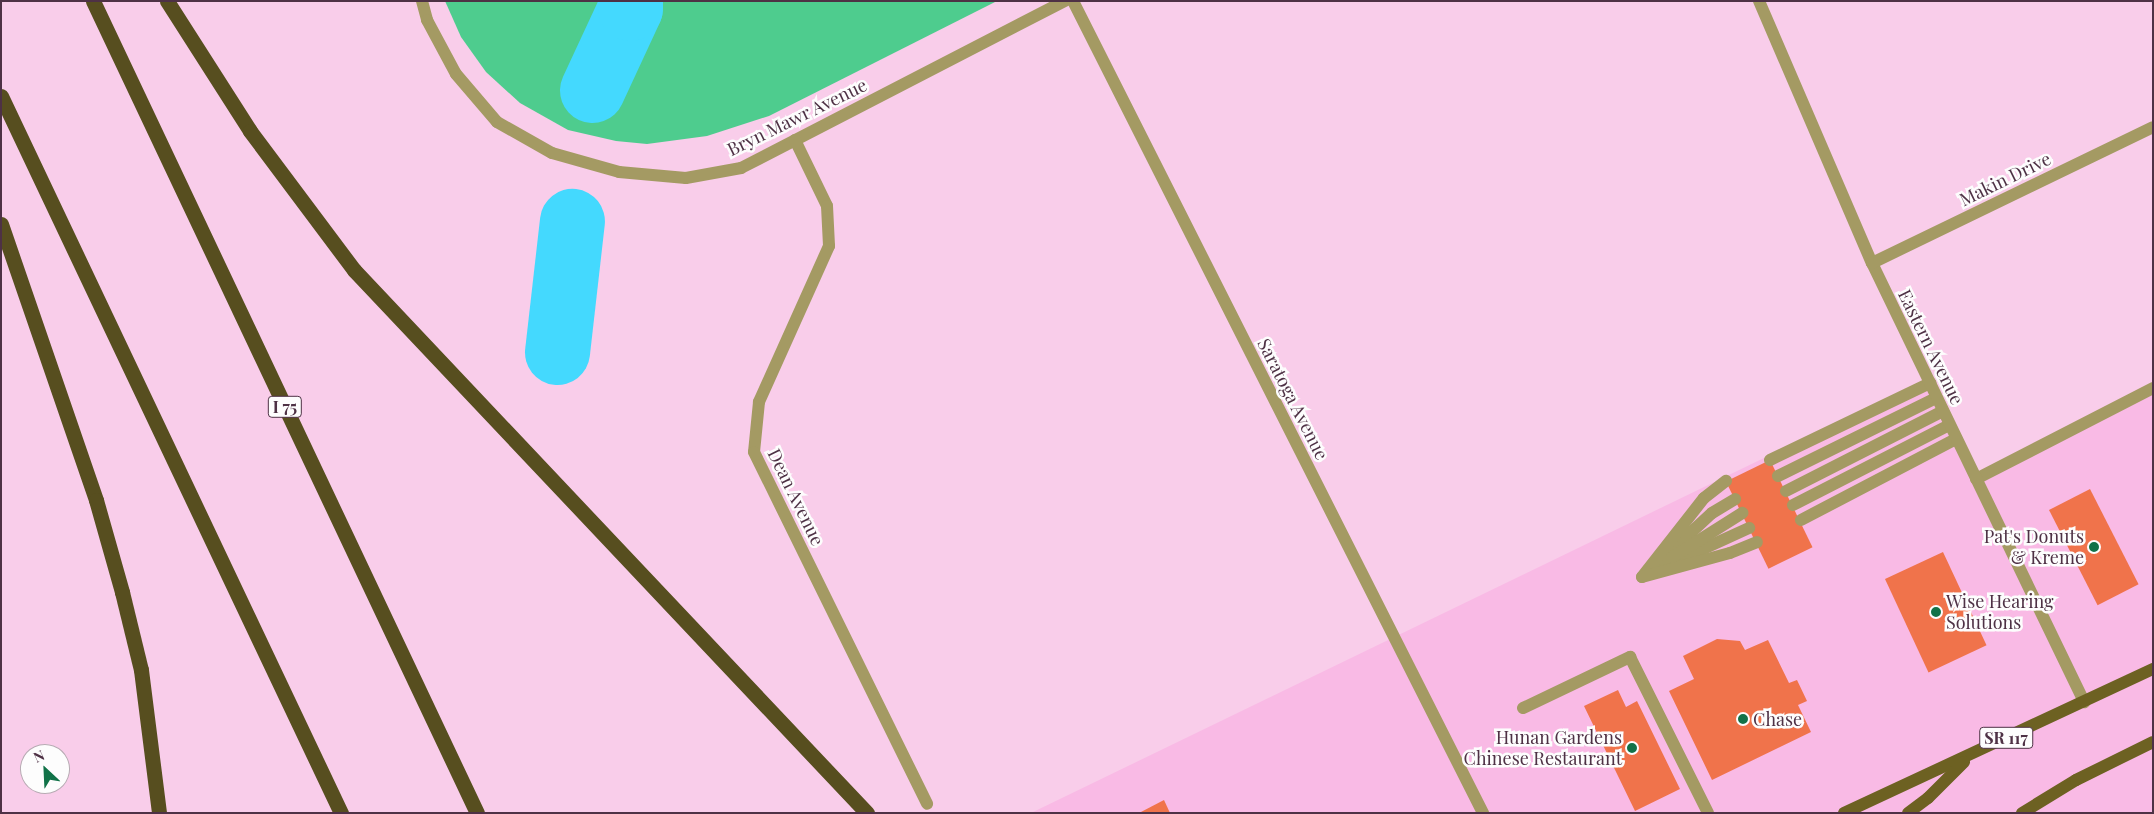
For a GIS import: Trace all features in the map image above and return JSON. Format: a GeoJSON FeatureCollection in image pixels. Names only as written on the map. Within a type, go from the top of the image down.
{"type":"FeatureCollection","features":[{"type":"Feature","properties":{"kind":"highway","name":"I 75"},"geometry":{"type":"LineString","coordinates":[[93,1],[477,813]]}},
{"type":"Feature","properties":{"kind":"highway"},"geometry":{"type":"LineString","coordinates":[[167,1],[250,131],[354,270],[867,813]]}},
{"type":"Feature","properties":{"kind":"highway"},"geometry":{"type":"LineString","coordinates":[[1,96],[341,813]]}},
{"type":"Feature","properties":{"kind":"highway"},"geometry":{"type":"LineString","coordinates":[[1,224],[96,500],[122,592],[141,670],[159,813]]}},
{"type":"Feature","properties":{"kind":"main road","name":"SR 117"},"geometry":{"type":"LineString","coordinates":[[1844,813],[2153,669]]}},
{"type":"Feature","properties":{"kind":"main road"},"geometry":{"type":"LineString","coordinates":[[2022,813],[2076,780],[2153,742]]}},
{"type":"Feature","properties":{"kind":"main road"},"geometry":{"type":"LineString","coordinates":[[1908,813],[1928,798],[1971,754]]}},
{"type":"Feature","properties":{"kind":"street","name":"Bryn Mawr Avenue"},"geometry":{"type":"LineString","coordinates":[[422,1],[427,20],[456,74],[497,122],[552,153],[619,172],[686,178],[742,168],[1065,1]]}},
{"type":"Feature","properties":{"kind":"street","name":"Saratoga Avenue"},"geometry":{"type":"LineString","coordinates":[[1073,1],[1483,813]]}},
{"type":"Feature","properties":{"kind":"street","name":"Eastern Avenue"},"geometry":{"type":"LineString","coordinates":[[1759,1],[1872,263],[2084,702]]}},
{"type":"Feature","properties":{"kind":"street","name":"Makin Drive"},"geometry":{"type":"LineString","coordinates":[[1872,263],[2153,127]]}},
{"type":"Feature","properties":{"kind":"street","name":"Dean Avenue"},"geometry":{"type":"LineString","coordinates":[[795,140],[827,206],[829,246],[759,402],[754,452],[927,804]]}},
{"type":"Feature","properties":{"kind":"street"},"geometry":{"type":"LineString","coordinates":[[1770,460],[1930,383]]}},
{"type":"Feature","properties":{"kind":"street"},"geometry":{"type":"LineString","coordinates":[[1976,479],[2153,388]]}},
{"type":"Feature","properties":{"kind":"street"},"geometry":{"type":"LineString","coordinates":[[1778,476],[1936,398]]}},
{"type":"Feature","properties":{"kind":"street"},"geometry":{"type":"LineString","coordinates":[[1786,491],[1943,412]]}},
{"type":"Feature","properties":{"kind":"street"},"geometry":{"type":"LineString","coordinates":[[1793,505],[1949,424]]}},
{"type":"Feature","properties":{"kind":"street"},"geometry":{"type":"LineString","coordinates":[[1800,520],[1956,439]]}},
{"type":"Feature","properties":{"kind":"street"},"geometry":{"type":"LineString","coordinates":[[1642,577],[1704,498],[1726,482]]}},
{"type":"Feature","properties":{"kind":"street"},"geometry":{"type":"LineString","coordinates":[[1642,577],[1712,513],[1735,499]]}},
{"type":"Feature","properties":{"kind":"street"},"geometry":{"type":"LineString","coordinates":[[1642,577],[1742,513]]}},
{"type":"Feature","properties":{"kind":"street"},"geometry":{"type":"LineString","coordinates":[[1642,577],[1750,528]]}},
{"type":"Feature","properties":{"kind":"street"},"geometry":{"type":"LineString","coordinates":[[1642,577],[1730,553],[1757,542]]}},
{"type":"Feature","properties":{"kind":"street"},"geometry":{"type":"LineString","coordinates":[[1523,708],[1630,657],[1708,813]]}},
{"type":"Feature","properties":{"kind":"shaded area"},"geometry":{"type":"Polygon","coordinates":[[[1927,379],[1976,479],[2153,390],[2153,813],[1031,813],[1927,379]]]}},
{"type":"Feature","properties":{"kind":"green space"},"geometry":{"type":"Polygon","coordinates":[[[445,1],[997,1],[769,116],[707,136],[647,144],[616,141],[568,130],[520,103],[486,72],[461,37],[445,1]]]}},
{"type":"Feature","properties":{"kind":"building"},"geometry":{"type":"Polygon","coordinates":[[[1770,460],[1813,547],[1768,569],[1726,481],[1770,460]]]}},
{"type":"Feature","properties":{"kind":"building","name":"Pat's Donuts & Kreme"},"geometry":{"type":"Polygon","coordinates":[[[2090,489],[2139,584],[2098,605],[2049,510],[2090,489]]]}},
{"type":"Feature","properties":{"kind":"building","name":"Wise Hearing Solutions"},"geometry":{"type":"Polygon","coordinates":[[[1943,552],[1987,645],[1929,672],[1885,579],[1943,552]]]}},
{"type":"Feature","properties":{"kind":"building","name":"Chase"},"geometry":{"type":"Polygon","coordinates":[[[1717,639],[1740,641],[1745,650],[1768,640],[1789,683],[1797,680],[1807,701],[1798,705],[1811,732],[1712,780],[1669,691],[1694,679],[1683,656],[1717,639]]]}},
{"type":"Feature","properties":{"kind":"building","name":"Hunan Gardens Chinese Restaurant"},"geometry":{"type":"Polygon","coordinates":[[[1618,690],[1626,707],[1637,701],[1680,789],[1635,811],[1584,706],[1618,690]]]}},
{"type":"Feature","properties":{"kind":"building"},"geometry":{"type":"Polygon","coordinates":[[[1164,800],[1170,813],[1139,813],[1164,800]]]}},
{"type":"Feature","properties":{"kind":"waterway"},"geometry":{"type":"LineString","coordinates":[[592,90],[630,8],[630,1]]}},
{"type":"Feature","properties":{"kind":"waterway"},"geometry":{"type":"LineString","coordinates":[[557,352],[572,221]]}},
{"type":"Feature","properties":{"kind":"place","name":"Pat's Donuts & Kreme"},"geometry":{"type":"Point","coordinates":[2094,547]}},
{"type":"Feature","properties":{"kind":"place","name":"Wise Hearing Solutions"},"geometry":{"type":"Point","coordinates":[1936,612]}},
{"type":"Feature","properties":{"kind":"place","name":"Chase"},"geometry":{"type":"Point","coordinates":[1743,719]}},
{"type":"Feature","properties":{"kind":"place","name":"Hunan Gardens Chinese Restaurant"},"geometry":{"type":"Point","coordinates":[1632,748]}}]}
